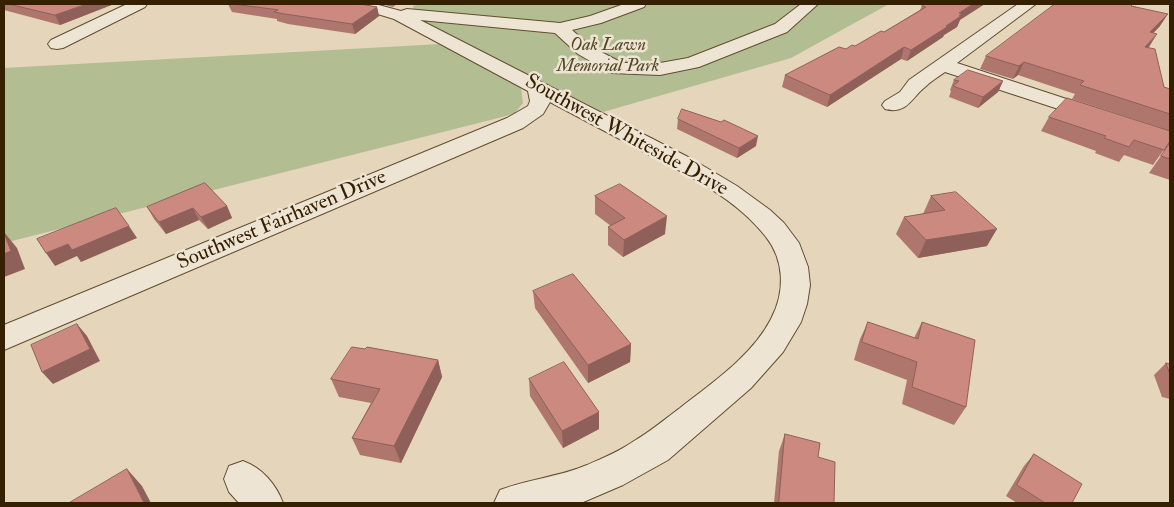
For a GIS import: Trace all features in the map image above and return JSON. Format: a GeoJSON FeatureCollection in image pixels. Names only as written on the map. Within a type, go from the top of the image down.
{"type":"FeatureCollection","features":[{"type":"Feature","properties":{"kind":"street"},"geometry":{"type":"LineString","coordinates":[[57,44],[139,4]]}},
{"type":"Feature","properties":{"kind":"street","name":"Southwest Whiteside Drive"},"geometry":{"type":"LineString","coordinates":[[346,4],[390,12],[529,81],[537,88],[621,131],[723,188],[752,210],[776,233],[792,256],[796,276],[796,289],[790,311],[782,329],[770,346],[723,393],[662,443],[634,461],[586,483],[514,503]]}},
{"type":"Feature","properties":{"kind":"street"},"geometry":{"type":"LineString","coordinates":[[390,12],[560,28],[595,20],[638,4]]}},
{"type":"Feature","properties":{"kind":"street"},"geometry":{"type":"LineString","coordinates":[[560,28],[584,50],[618,69],[660,69],[692,64],[781,28],[810,4]]}},
{"type":"Feature","properties":{"kind":"street"},"geometry":{"type":"LineString","coordinates":[[892,105],[907,96],[916,84],[1028,4]]}},
{"type":"Feature","properties":{"kind":"street"},"geometry":{"type":"LineString","coordinates":[[943,65],[1110,120]]}},
{"type":"Feature","properties":{"kind":"street","name":"Southwest Fairhaven Drive"},"geometry":{"type":"LineString","coordinates":[[4,338],[515,123],[537,109],[541,102],[541,96],[537,88]]}},
{"type":"Feature","properties":{"kind":"green space","name":"Oak Lawn Memorial Park"},"geometry":{"type":"Polygon","coordinates":[[[420,4],[889,4],[791,58],[603,112],[416,18],[413,6],[420,4]]]}},
{"type":"Feature","properties":{"kind":"green space"},"geometry":{"type":"Polygon","coordinates":[[[441,44],[521,88],[523,103],[514,114],[4,243],[4,68],[441,44]]]}},
{"type":"Feature","properties":{"kind":"building"},"geometry":{"type":"Polygon","coordinates":[[[9,4],[87,4],[55,15],[9,4]]]}},
{"type":"Feature","properties":{"kind":"building"},"geometry":{"type":"Polygon","coordinates":[[[233,4],[360,4],[377,7],[352,24],[274,12],[278,10],[233,4]]]}},
{"type":"Feature","properties":{"kind":"building"},"geometry":{"type":"Polygon","coordinates":[[[925,4],[973,4],[959,13],[962,14],[959,16],[961,16],[947,27],[911,50],[904,47],[830,95],[785,75],[839,47],[846,49],[852,45],[855,46],[881,31],[884,32],[926,7],[922,6],[925,4]]]}},
{"type":"Feature","properties":{"kind":"building"},"geometry":{"type":"Polygon","coordinates":[[[1055,4],[1133,4],[1131,6],[1168,14],[1150,32],[1157,34],[1145,47],[1155,49],[1164,87],[1170,89],[1170,114],[1080,85],[1084,81],[1024,62],[1019,66],[986,56],[1055,4]]]}},
{"type":"Feature","properties":{"kind":"building"},"geometry":{"type":"Polygon","coordinates":[[[968,70],[1003,81],[983,97],[953,86],[959,81],[954,80],[968,70]]]}},
{"type":"Feature","properties":{"kind":"building"},"geometry":{"type":"Polygon","coordinates":[[[1067,98],[1170,131],[1170,141],[1164,150],[1134,140],[1129,147],[1104,138],[1106,136],[1049,117],[1067,98]]]}},
{"type":"Feature","properties":{"kind":"building"},"geometry":{"type":"Polygon","coordinates":[[[682,109],[721,122],[724,120],[758,136],[739,148],[678,119],[682,109]]]}},
{"type":"Feature","properties":{"kind":"building"},"geometry":{"type":"Polygon","coordinates":[[[1170,143],[1170,159],[1161,156],[1170,143]]]}},
{"type":"Feature","properties":{"kind":"building"},"geometry":{"type":"Polygon","coordinates":[[[205,183],[227,206],[201,217],[193,208],[159,222],[147,207],[205,183]]]}},
{"type":"Feature","properties":{"kind":"building"},"geometry":{"type":"Polygon","coordinates":[[[620,184],[667,216],[624,240],[608,227],[625,218],[595,196],[620,184]]]}},
{"type":"Feature","properties":{"kind":"building"},"geometry":{"type":"Polygon","coordinates":[[[956,192],[997,229],[926,240],[904,217],[945,210],[931,196],[956,192]]]}},
{"type":"Feature","properties":{"kind":"building"},"geometry":{"type":"Polygon","coordinates":[[[116,208],[129,226],[72,250],[68,244],[46,253],[37,239],[116,208]]]}},
{"type":"Feature","properties":{"kind":"building"},"geometry":{"type":"Polygon","coordinates":[[[4,233],[11,251],[4,254],[4,233]]]}},
{"type":"Feature","properties":{"kind":"building"},"geometry":{"type":"Polygon","coordinates":[[[573,274],[631,344],[588,365],[533,291],[573,274]]]}},
{"type":"Feature","properties":{"kind":"building"},"geometry":{"type":"Polygon","coordinates":[[[868,322],[918,339],[922,322],[975,340],[966,407],[912,387],[917,362],[862,342],[868,322]]]}},
{"type":"Feature","properties":{"kind":"building"},"geometry":{"type":"Polygon","coordinates":[[[77,324],[90,349],[42,372],[31,345],[77,324]]]}},
{"type":"Feature","properties":{"kind":"building"},"geometry":{"type":"Polygon","coordinates":[[[352,347],[365,349],[367,347],[438,360],[394,446],[352,438],[380,389],[331,379],[352,347]]]}},
{"type":"Feature","properties":{"kind":"building"},"geometry":{"type":"Polygon","coordinates":[[[564,362],[599,412],[562,431],[529,379],[564,362]]]}},
{"type":"Feature","properties":{"kind":"building"},"geometry":{"type":"Polygon","coordinates":[[[1166,363],[1170,364],[1170,374],[1166,363]]]}},
{"type":"Feature","properties":{"kind":"building"},"geometry":{"type":"Polygon","coordinates":[[[785,434],[820,443],[818,457],[835,462],[834,503],[779,503],[785,434]]]}},
{"type":"Feature","properties":{"kind":"building"},"geometry":{"type":"Polygon","coordinates":[[[1034,454],[1082,484],[1072,503],[1045,503],[1017,485],[1034,454]]]}},
{"type":"Feature","properties":{"kind":"building"},"geometry":{"type":"Polygon","coordinates":[[[127,469],[144,503],[69,503],[127,469]]]}}]}
